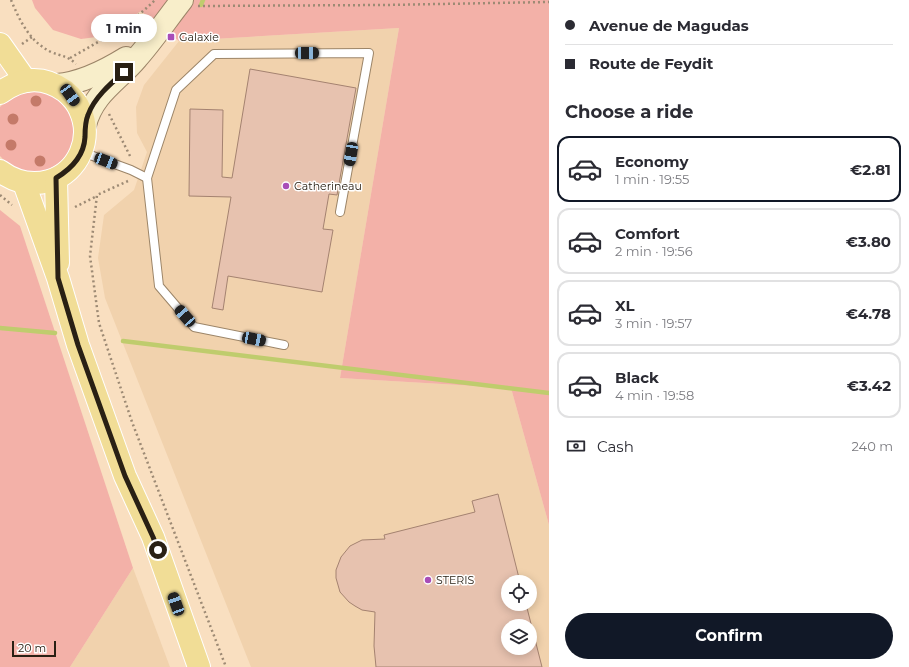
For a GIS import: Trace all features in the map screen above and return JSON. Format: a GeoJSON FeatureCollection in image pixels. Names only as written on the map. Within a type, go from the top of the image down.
{"type":"FeatureCollection","features":[{"type":"Feature","properties":{"kind":"main road"},"geometry":{"type":"LineString","coordinates":[[0,44],[26,81]]}},
{"type":"Feature","properties":{"kind":"main road"},"geometry":{"type":"LineString","coordinates":[[0,93],[9,86],[26,81],[36,80],[57,85],[70,95],[80,109],[85,125],[85,139],[82,152],[76,163],[67,172],[56,178],[41,183],[24,183],[9,177],[0,171]]}},
{"type":"Feature","properties":{"kind":"main road"},"geometry":{"type":"LineString","coordinates":[[56,178],[58,278]]}},
{"type":"Feature","properties":{"kind":"main road"},"geometry":{"type":"LineString","coordinates":[[24,183],[58,278],[78,345],[125,476],[153,537],[199,667]]}},
{"type":"Feature","properties":{"kind":"main road"},"geometry":{"type":"LineString","coordinates":[[125,476],[141,542],[185,667]]}},
{"type":"Feature","properties":{"kind":"street"},"geometry":{"type":"LineString","coordinates":[[57,85],[72,83],[94,87],[115,79],[130,66],[180,3]]}},
{"type":"Feature","properties":{"kind":"street"},"geometry":{"type":"LineString","coordinates":[[85,125],[94,87]]}},
{"type":"Feature","properties":{"kind":"lane"},"geometry":{"type":"LineString","coordinates":[[284,345],[194,327],[159,286],[148,178],[176,90],[214,54],[369,53],[340,212]]}},
{"type":"Feature","properties":{"kind":"lane"},"geometry":{"type":"LineString","coordinates":[[82,152],[131,170],[148,178]]}},
{"type":"Feature","properties":{"kind":"path"},"geometry":{"type":"LineString","coordinates":[[11,0],[20,21],[32,37],[49,51],[70,58],[85,73],[131,156],[131,170],[128,181],[97,195],[90,256],[99,323],[132,422],[226,667]]}},
{"type":"Feature","properties":{"kind":"path"},"geometry":{"type":"LineString","coordinates":[[70,58],[120,30],[134,20],[155,0]]}},
{"type":"Feature","properties":{"kind":"path"},"geometry":{"type":"LineString","coordinates":[[180,3],[377,5],[549,2]]}},
{"type":"Feature","properties":{"kind":"shaded area"},"geometry":{"type":"Polygon","coordinates":[[[32,0],[549,0],[549,525],[511,388],[340,378],[399,28],[179,41],[141,11],[104,36],[81,39],[53,30],[35,8],[32,0]]]}},
{"type":"Feature","properties":{"kind":"shaded area"},"geometry":{"type":"Polygon","coordinates":[[[399,28],[340,378],[511,388],[549,525],[549,667],[251,667],[105,298],[98,258],[104,215],[134,190],[147,152],[137,133],[136,107],[144,85],[179,41],[399,28]]]}},
{"type":"Feature","properties":{"kind":"shaded area"},"geometry":{"type":"Polygon","coordinates":[[[35,91],[50,95],[61,103],[72,120],[74,134],[71,147],[64,158],[53,167],[41,172],[26,172],[11,167],[0,156],[0,107],[16,95],[35,91]]]}},
{"type":"Feature","properties":{"kind":"shaded area"},"geometry":{"type":"Polygon","coordinates":[[[0,210],[20,226],[133,568],[70,667],[0,667],[0,210]]]}},
{"type":"Feature","properties":{"kind":"shaded area"},"geometry":{"type":"Polygon","coordinates":[[[133,568],[170,667],[70,667],[133,568]]]}},
{"type":"Feature","properties":{"kind":"building","name":"Catherineau"},"geometry":{"type":"Polygon","coordinates":[[[250,69],[356,88],[337,195],[329,194],[323,229],[333,230],[322,292],[228,276],[223,310],[212,308],[231,197],[189,196],[190,109],[223,110],[222,177],[232,178],[250,69]]]}},
{"type":"Feature","properties":{"kind":"building","name":"STERIS"},"geometry":{"type":"Polygon","coordinates":[[[498,494],[518,575],[501,575],[501,611],[528,611],[530,619],[501,619],[501,655],[537,655],[537,647],[542,667],[376,667],[374,646],[375,612],[362,610],[355,606],[340,592],[336,578],[336,570],[341,557],[350,546],[362,540],[385,539],[384,535],[475,512],[472,501],[498,494]]]}},
{"type":"Feature","properties":{"kind":"waterway"},"geometry":{"type":"LineString","coordinates":[[201,5],[203,0]]}},
{"type":"Feature","properties":{"kind":"waterway"},"geometry":{"type":"LineString","coordinates":[[0,328],[55,333]]}},
{"type":"Feature","properties":{"kind":"waterway"},"geometry":{"type":"LineString","coordinates":[[123,341],[549,393]]}},
{"type":"Feature","properties":{"kind":"place","name":"Galaxie"},"geometry":{"type":"Point","coordinates":[171,37]}},
{"type":"Feature","properties":{"kind":"place","name":"Catherineau"},"geometry":{"type":"Point","coordinates":[286,186]}},
{"type":"Feature","properties":{"kind":"place","name":"STERIS"},"geometry":{"type":"Point","coordinates":[428,580]}},
{"type":"Feature","properties":{"kind":"route"},"geometry":{"type":"LineString","coordinates":[[124,72],[107,87],[93,105],[85,125],[85,139],[82,152],[76,163],[67,172],[56,178],[58,207],[58,278],[78,345],[125,476],[158,550]]}}]}
